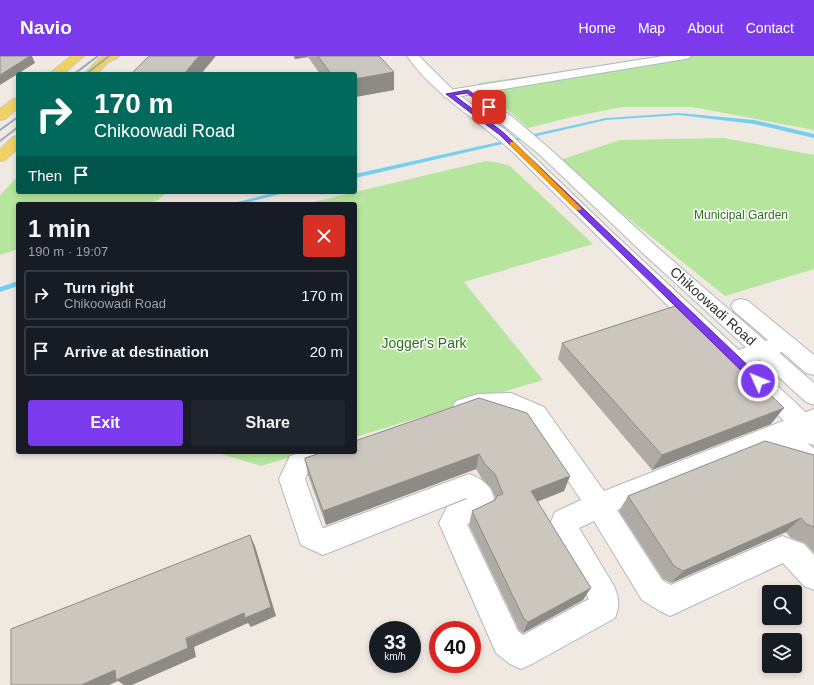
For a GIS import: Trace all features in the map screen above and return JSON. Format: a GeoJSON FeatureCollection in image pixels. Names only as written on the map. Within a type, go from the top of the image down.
{"type":"FeatureCollection","features":[{"type":"Feature","properties":{"kind":"main road"},"geometry":{"type":"LineString","coordinates":[[57,72],[76,56]]}},
{"type":"Feature","properties":{"kind":"main road"},"geometry":{"type":"LineString","coordinates":[[92,72],[104,60],[112,56]]}},
{"type":"Feature","properties":{"kind":"main road"},"geometry":{"type":"LineString","coordinates":[[0,116],[16,104]]}},
{"type":"Feature","properties":{"kind":"main road"},"geometry":{"type":"LineString","coordinates":[[0,157],[16,142]]}},
{"type":"Feature","properties":{"kind":"street","name":"Chikoowadi Road"},"geometry":{"type":"LineString","coordinates":[[413,56],[449,94],[502,134],[520,151],[803,427],[814,465]]}},
{"type":"Feature","properties":{"kind":"street"},"geometry":{"type":"LineString","coordinates":[[449,94],[685,56]]}},
{"type":"Feature","properties":{"kind":"street"},"geometry":{"type":"LineString","coordinates":[[458,81],[468,92]]}},
{"type":"Feature","properties":{"kind":"street","name":"Chikoowadi Road"},"geometry":{"type":"LineString","coordinates":[[468,92],[521,130],[542,148],[630,231],[814,396]]}},
{"type":"Feature","properties":{"kind":"street"},"geometry":{"type":"LineString","coordinates":[[741,306],[814,367]]}},
{"type":"Feature","properties":{"kind":"street"},"geometry":{"type":"LineString","coordinates":[[735,360],[784,342]]}},
{"type":"Feature","properties":{"kind":"street"},"geometry":{"type":"LineString","coordinates":[[442,416],[478,403],[511,402],[536,414],[600,505],[652,590],[670,601],[782,549],[794,554],[814,576]]}},
{"type":"Feature","properties":{"kind":"street"},"geometry":{"type":"LineString","coordinates":[[329,454],[299,464],[292,479],[311,536],[323,542],[469,485],[475,489],[482,501],[482,505],[456,516],[453,523],[507,642],[521,653],[604,607],[604,596],[563,527],[564,521],[600,505],[803,427]]}},
{"type":"Feature","properties":{"kind":"green space"},"geometry":{"type":"Polygon","coordinates":[[[680,56],[814,56],[814,130],[692,107],[622,107],[528,128],[478,83],[680,56]]]}},
{"type":"Feature","properties":{"kind":"green space","name":"Municipal Garden"},"geometry":{"type":"Polygon","coordinates":[[[724,138],[814,155],[814,269],[725,296],[557,161],[620,140],[724,138]]]}},
{"type":"Feature","properties":{"kind":"green space","name":"Jogger's Park"},"geometry":{"type":"Polygon","coordinates":[[[486,161],[500,163],[510,166],[593,244],[464,282],[543,380],[357,436],[357,202],[313,202],[347,194],[357,194],[357,192],[486,161]]]}},
{"type":"Feature","properties":{"kind":"green space"},"geometry":{"type":"Polygon","coordinates":[[[16,178],[16,194],[165,194],[153,202],[16,202],[16,250],[0,255],[0,195],[16,178]]]}},
{"type":"Feature","properties":{"kind":"green space"},"geometry":{"type":"Polygon","coordinates":[[[222,454],[300,454],[261,466],[222,454]]]}},
{"type":"Feature","properties":{"kind":"building"},"geometry":{"type":"Polygon","coordinates":[[[0,56],[30,56],[0,75],[0,56]]]}},
{"type":"Feature","properties":{"kind":"building"},"geometry":{"type":"Polygon","coordinates":[[[149,56],[199,56],[186,72],[133,72],[149,56]]]}},
{"type":"Feature","properties":{"kind":"building"},"geometry":{"type":"Polygon","coordinates":[[[318,56],[379,56],[394,72],[357,79],[357,72],[330,72],[318,56]]]}},
{"type":"Feature","properties":{"kind":"building"},"geometry":{"type":"Polygon","coordinates":[[[678,305],[784,408],[662,455],[562,343],[678,305]]]}},
{"type":"Feature","properties":{"kind":"building"},"geometry":{"type":"Polygon","coordinates":[[[479,398],[527,413],[570,476],[531,491],[591,588],[528,622],[524,619],[472,511],[495,500],[497,496],[503,494],[495,474],[485,464],[479,454],[323,511],[305,458],[317,454],[357,454],[357,440],[479,398]]]}},
{"type":"Feature","properties":{"kind":"building"},"geometry":{"type":"Polygon","coordinates":[[[765,441],[814,455],[814,527],[806,524],[801,518],[683,571],[674,566],[628,496],[765,441]]]}},
{"type":"Feature","properties":{"kind":"building"},"geometry":{"type":"Polygon","coordinates":[[[250,535],[271,607],[245,618],[244,613],[186,638],[188,648],[116,680],[115,670],[81,685],[11,685],[11,629],[250,535]]]}},
{"type":"Feature","properties":{"kind":"waterway"},"geometry":{"type":"LineString","coordinates":[[357,176],[606,119],[679,114],[754,122],[814,136]]}},
{"type":"Feature","properties":{"kind":"waterway"},"geometry":{"type":"LineString","coordinates":[[243,202],[277,194]]}},
{"type":"Feature","properties":{"kind":"waterway"},"geometry":{"type":"LineString","coordinates":[[0,290],[16,284]]}},
{"type":"Feature","properties":{"kind":"railway"},"geometry":{"type":"LineString","coordinates":[[77,72],[98,56]]}},
{"type":"Feature","properties":{"kind":"railway"},"geometry":{"type":"LineString","coordinates":[[89,72],[109,56]]}},
{"type":"Feature","properties":{"kind":"railway"},"geometry":{"type":"LineString","coordinates":[[0,130],[16,118]]}},
{"type":"Feature","properties":{"kind":"railway"},"geometry":{"type":"LineString","coordinates":[[0,141],[16,129]]}},
{"type":"Feature","properties":{"kind":"slow traffic"},"geometry":{"type":"LineString","coordinates":[[512,144],[579,209]]}},
{"type":"Feature","properties":{"kind":"route"},"geometry":{"type":"LineString","coordinates":[[489,107],[468,92],[449,94],[502,134],[529,159],[607,237],[758,381]]}}]}
